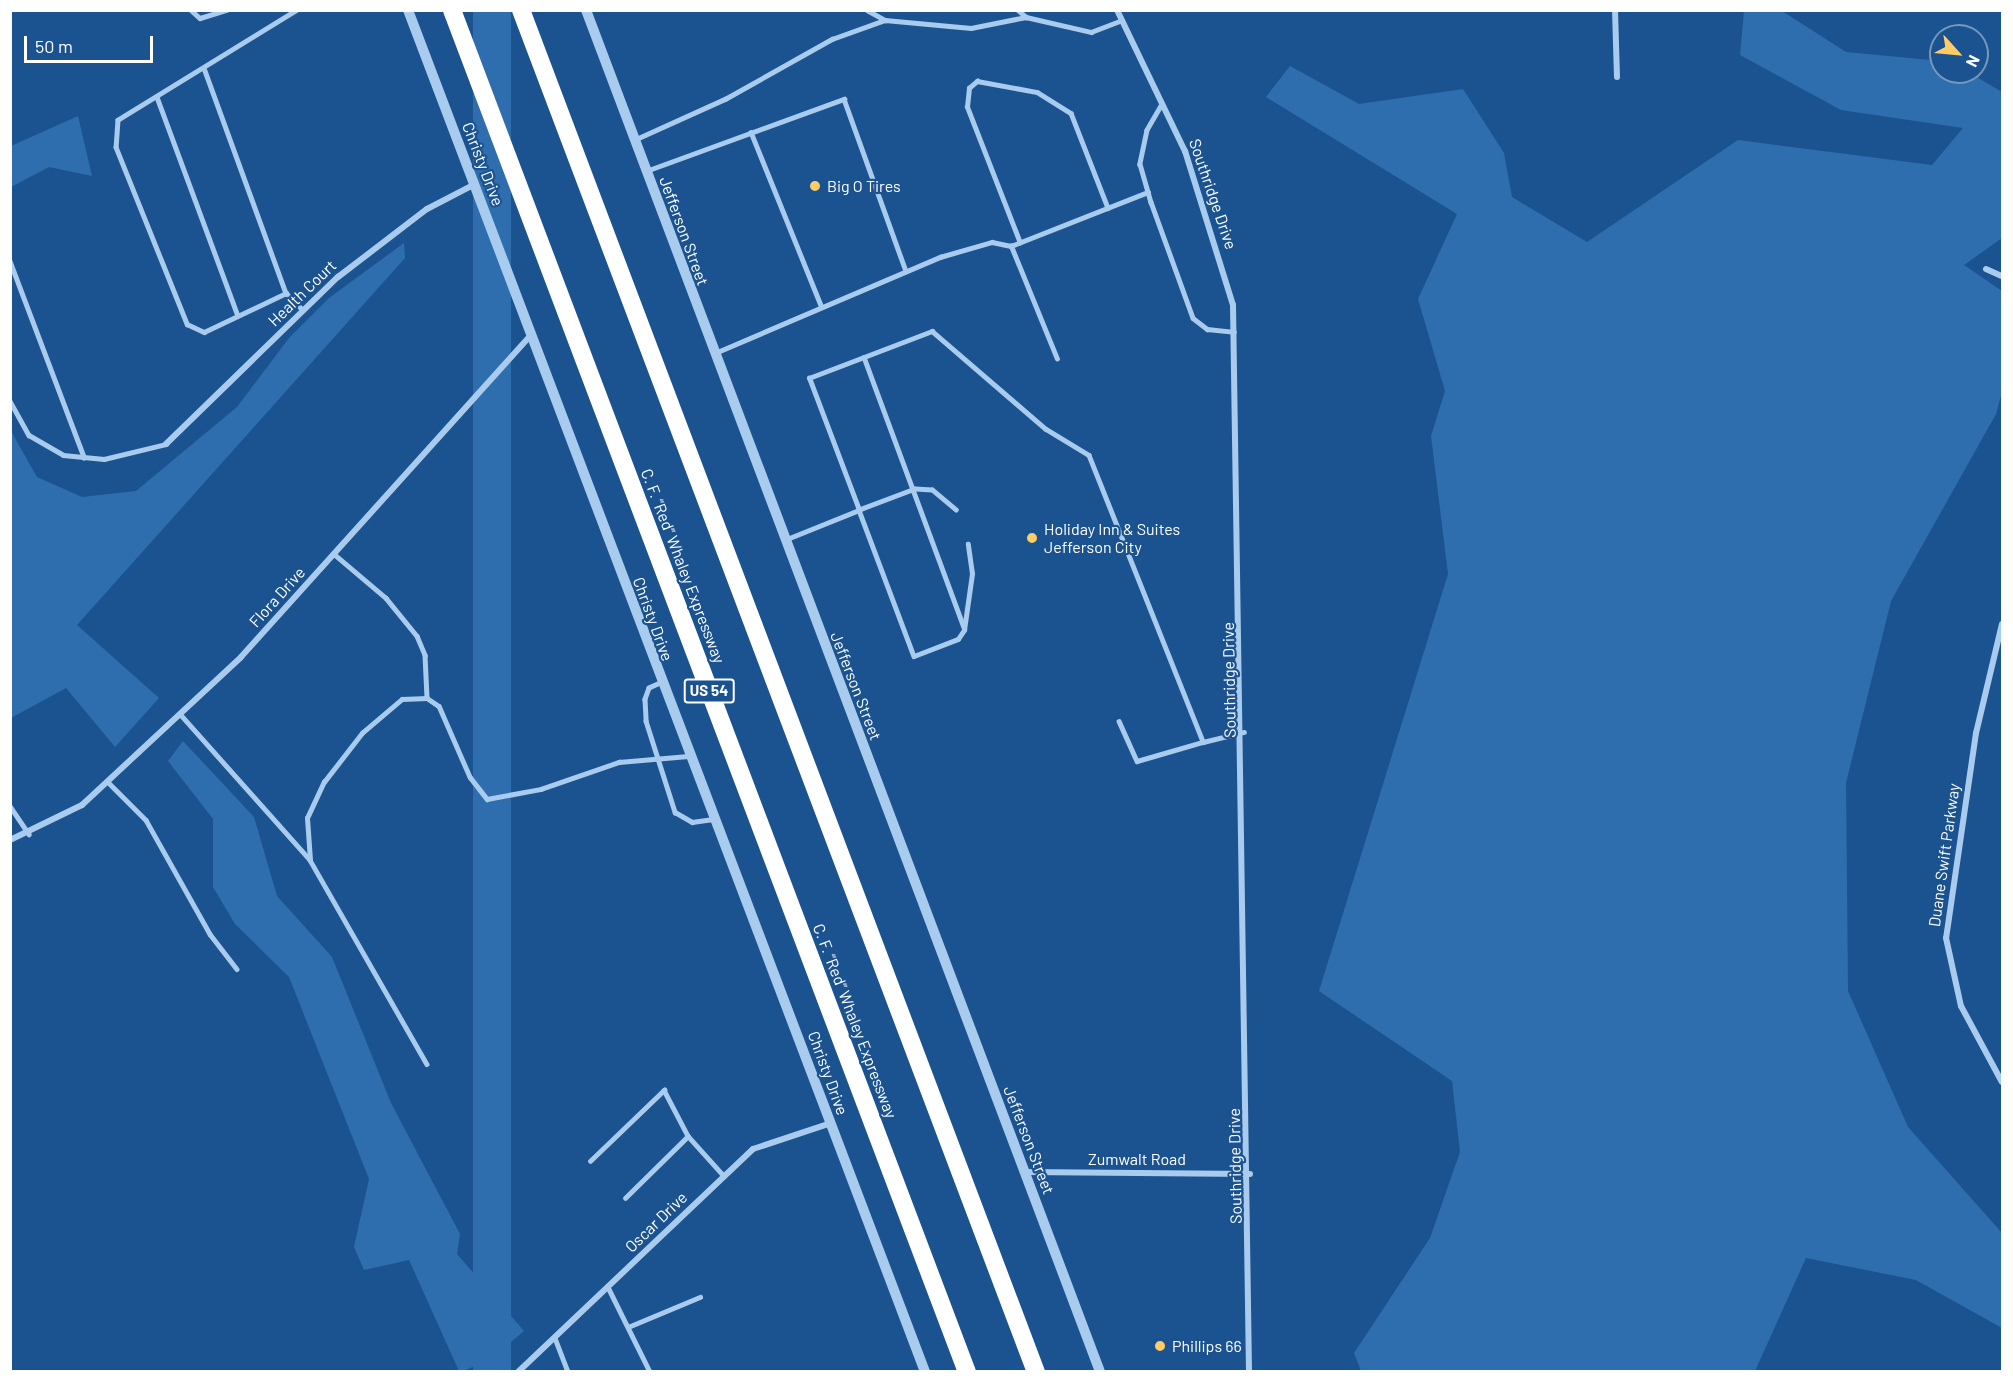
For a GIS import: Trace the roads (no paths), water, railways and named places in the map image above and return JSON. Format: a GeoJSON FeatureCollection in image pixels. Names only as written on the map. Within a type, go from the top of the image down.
{"type":"FeatureCollection","features":[{"type":"Feature","properties":{"kind":"highway","name":"C. F. “Red” Whaley Expressway"},"geometry":{"type":"LineString","coordinates":[[452,10],[967,1371]]}},
{"type":"Feature","properties":{"kind":"highway"},"geometry":{"type":"LineString","coordinates":[[521,10],[1036,1371]]}},
{"type":"Feature","properties":{"kind":"street","name":"Christy Drive"},"geometry":{"type":"LineString","coordinates":[[408,10],[532,334],[688,756],[925,1371]]}},
{"type":"Feature","properties":{"kind":"street","name":"Jefferson Street"},"geometry":{"type":"LineString","coordinates":[[586,10],[1100,1371]]}},
{"type":"Feature","properties":{"kind":"street","name":"Southridge Drive"},"geometry":{"type":"LineString","coordinates":[[1117,10],[1162,104],[1215,236],[1233,305],[1244,732],[1250,1174],[1249,1371]]}},
{"type":"Feature","properties":{"kind":"street"},"geometry":{"type":"LineString","coordinates":[[1615,10],[1617,77]]}},
{"type":"Feature","properties":{"kind":"street","name":"Health Court"},"geometry":{"type":"LineString","coordinates":[[166,444],[303,310],[380,242],[475,184]]}},
{"type":"Feature","properties":{"kind":"street"},"geometry":{"type":"LineString","coordinates":[[1986,269],[2002,276]]}},
{"type":"Feature","properties":{"kind":"street","name":"Flora Drive"},"geometry":{"type":"LineString","coordinates":[[10,840],[29,834],[82,805],[181,715],[334,554],[532,334]]}},
{"type":"Feature","properties":{"kind":"street","name":"Duane Swift Parkway"},"geometry":{"type":"LineString","coordinates":[[2002,624],[1976,733],[1946,938],[1961,1006],[2002,1082]]}},
{"type":"Feature","properties":{"kind":"street","name":"Oscar Drive"},"geometry":{"type":"LineString","coordinates":[[522,1370],[753,1149],[831,1123]]}},
{"type":"Feature","properties":{"kind":"street","name":"Zumwalt Road"},"geometry":{"type":"LineString","coordinates":[[1025,1172],[1250,1174]]}},
{"type":"Feature","properties":{"kind":"lane"},"geometry":{"type":"LineString","coordinates":[[191,10],[200,18],[227,10]]}},
{"type":"Feature","properties":{"kind":"lane"},"geometry":{"type":"LineString","coordinates":[[286,292],[204,332],[187,324],[116,147],[118,120],[297,10]]}},
{"type":"Feature","properties":{"kind":"lane"},"geometry":{"type":"LineString","coordinates":[[867,10],[885,20],[972,28],[1026,17],[1091,32],[1122,20]]}},
{"type":"Feature","properties":{"kind":"lane"},"geometry":{"type":"LineString","coordinates":[[1018,10],[1026,17]]}},
{"type":"Feature","properties":{"kind":"lane"},"geometry":{"type":"LineString","coordinates":[[634,140],[725,99],[832,39],[885,20]]}},
{"type":"Feature","properties":{"kind":"lane"},"geometry":{"type":"LineString","coordinates":[[204,68],[286,292],[303,310]]}},
{"type":"Feature","properties":{"kind":"lane"},"geometry":{"type":"LineString","coordinates":[[1020,243],[967,106],[969,88],[977,81],[1037,92],[1071,113],[1108,208]]}},
{"type":"Feature","properties":{"kind":"lane"},"geometry":{"type":"LineString","coordinates":[[157,98],[238,316]]}},
{"type":"Feature","properties":{"kind":"lane"},"geometry":{"type":"LineString","coordinates":[[646,171],[844,99],[906,271]]}},
{"type":"Feature","properties":{"kind":"lane"},"geometry":{"type":"LineString","coordinates":[[1162,104],[1147,130],[1140,164],[1148,192],[1193,318],[1207,329],[1234,332]]}},
{"type":"Feature","properties":{"kind":"lane"},"geometry":{"type":"LineString","coordinates":[[751,132],[822,305]]}},
{"type":"Feature","properties":{"kind":"lane"},"geometry":{"type":"LineString","coordinates":[[714,354],[822,305],[906,271],[992,242],[1011,246],[1148,192]]}},
{"type":"Feature","properties":{"kind":"lane"},"geometry":{"type":"LineString","coordinates":[[1011,246],[1057,359]]}},
{"type":"Feature","properties":{"kind":"lane"},"geometry":{"type":"LineString","coordinates":[[10,261],[84,457]]}},
{"type":"Feature","properties":{"kind":"lane"},"geometry":{"type":"LineString","coordinates":[[968,544],[972,574],[964,630],[958,639],[914,656],[809,378],[932,331],[1046,429],[1089,455],[1203,742]]}},
{"type":"Feature","properties":{"kind":"lane"},"geometry":{"type":"LineString","coordinates":[[864,357],[915,489],[964,630]]}},
{"type":"Feature","properties":{"kind":"lane"},"geometry":{"type":"LineString","coordinates":[[10,401],[40,444],[63,455],[128,456],[166,444]]}},
{"type":"Feature","properties":{"kind":"lane"},"geometry":{"type":"LineString","coordinates":[[785,540],[915,489],[932,490],[956,510]]}},
{"type":"Feature","properties":{"kind":"lane"},"geometry":{"type":"LineString","coordinates":[[334,554],[386,598],[417,636],[425,655],[427,698]]}},
{"type":"Feature","properties":{"kind":"lane"},"geometry":{"type":"LineString","coordinates":[[660,682],[649,688],[645,699],[658,759],[675,812],[692,822],[713,819]]}},
{"type":"Feature","properties":{"kind":"lane"},"geometry":{"type":"LineString","coordinates":[[310,860],[307,818],[324,782],[362,734],[402,699],[427,698],[439,706],[470,777],[487,799],[540,789],[619,762],[688,756]]}},
{"type":"Feature","properties":{"kind":"lane"},"geometry":{"type":"LineString","coordinates":[[181,715],[310,860],[428,1064]]}},
{"type":"Feature","properties":{"kind":"lane"},"geometry":{"type":"LineString","coordinates":[[1119,721],[1137,761],[1244,732]]}},
{"type":"Feature","properties":{"kind":"lane"},"geometry":{"type":"LineString","coordinates":[[108,782],[146,820],[210,934],[237,969]]}},
{"type":"Feature","properties":{"kind":"lane"},"geometry":{"type":"LineString","coordinates":[[10,806],[29,834]]}},
{"type":"Feature","properties":{"kind":"lane"},"geometry":{"type":"LineString","coordinates":[[590,1161],[664,1090],[688,1136],[724,1176]]}},
{"type":"Feature","properties":{"kind":"lane"},"geometry":{"type":"LineString","coordinates":[[625,1198],[688,1136]]}},
{"type":"Feature","properties":{"kind":"lane"},"geometry":{"type":"LineString","coordinates":[[609,1287],[650,1371]]}},
{"type":"Feature","properties":{"kind":"lane"},"geometry":{"type":"LineString","coordinates":[[628,1327],[700,1297]]}},
{"type":"Feature","properties":{"kind":"lane"},"geometry":{"type":"LineString","coordinates":[[555,1338],[568,1371]]}},
{"type":"Feature","properties":{"kind":"place","name":"Big O Tires"},"geometry":{"type":"Point","coordinates":[815,186]}},
{"type":"Feature","properties":{"kind":"place","name":"Holiday Inn & Suites Jefferson City"},"geometry":{"type":"Point","coordinates":[1032,538]}},
{"type":"Feature","properties":{"kind":"place","name":"Phillips 66"},"geometry":{"type":"Point","coordinates":[1160,1346]}}]}
